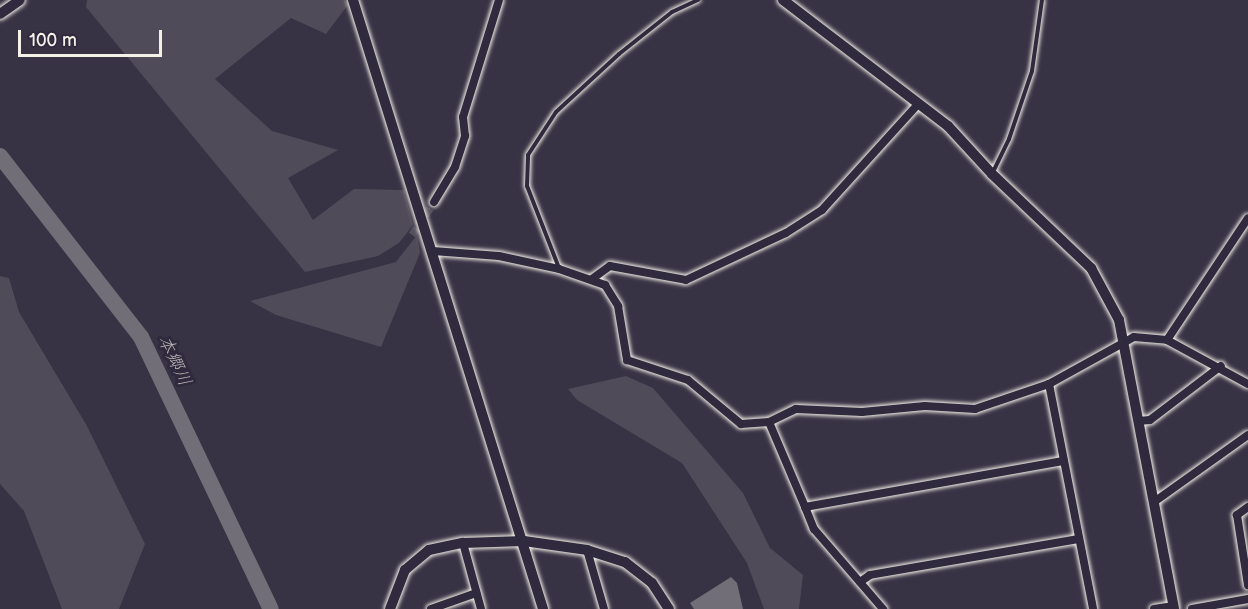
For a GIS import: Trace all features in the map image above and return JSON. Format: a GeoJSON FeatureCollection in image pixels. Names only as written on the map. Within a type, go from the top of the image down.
{"type":"FeatureCollection","features":[{"type":"Feature","properties":{"kind":"street"},"geometry":{"type":"LineString","coordinates":[[0,14],[20,0]]}},
{"type":"Feature","properties":{"kind":"street"},"geometry":{"type":"LineString","coordinates":[[353,0],[524,541],[543,609]]}},
{"type":"Feature","properties":{"kind":"street"},"geometry":{"type":"LineString","coordinates":[[434,202],[458,157],[465,136],[463,117],[499,0]]}},
{"type":"Feature","properties":{"kind":"street"},"geometry":{"type":"LineString","coordinates":[[783,0],[948,126],[992,174],[1091,268],[1109,297],[1123,341],[1174,607],[1154,609]]}},
{"type":"Feature","properties":{"kind":"street"},"geometry":{"type":"LineString","coordinates":[[592,279],[610,266],[692,279],[786,232],[822,210],[918,104]]}},
{"type":"Feature","properties":{"kind":"street"},"geometry":{"type":"LineString","coordinates":[[1167,340],[1248,218]]}},
{"type":"Feature","properties":{"kind":"street"},"geometry":{"type":"LineString","coordinates":[[433,251],[482,253],[559,268],[605,285],[614,296],[624,351],[632,364],[688,380],[741,424],[770,422],[796,409],[862,412],[925,406],[975,409],[1048,384],[1123,341],[1150,337],[1167,340],[1221,366],[1248,384]]}},
{"type":"Feature","properties":{"kind":"street"},"geometry":{"type":"LineString","coordinates":[[1138,421],[1150,420],[1221,366]]}},
{"type":"Feature","properties":{"kind":"street"},"geometry":{"type":"LineString","coordinates":[[1048,384],[1093,609]]}},
{"type":"Feature","properties":{"kind":"street"},"geometry":{"type":"LineString","coordinates":[[770,422],[814,528],[884,609]]}},
{"type":"Feature","properties":{"kind":"street"},"geometry":{"type":"LineString","coordinates":[[1154,502],[1248,435]]}},
{"type":"Feature","properties":{"kind":"street"},"geometry":{"type":"LineString","coordinates":[[805,507],[1063,460]]}},
{"type":"Feature","properties":{"kind":"street"},"geometry":{"type":"LineString","coordinates":[[1248,507],[1237,515],[1248,585]]}},
{"type":"Feature","properties":{"kind":"street"},"geometry":{"type":"LineString","coordinates":[[860,582],[870,575],[1079,539]]}},
{"type":"Feature","properties":{"kind":"street"},"geometry":{"type":"LineString","coordinates":[[390,609],[396,584],[415,558],[436,548],[463,543],[524,541],[610,555],[638,571],[652,583],[669,609]]}},
{"type":"Feature","properties":{"kind":"street"},"geometry":{"type":"LineString","coordinates":[[463,543],[482,609]]}},
{"type":"Feature","properties":{"kind":"street"},"geometry":{"type":"LineString","coordinates":[[587,550],[604,609]]}},
{"type":"Feature","properties":{"kind":"street"},"geometry":{"type":"LineString","coordinates":[[432,609],[477,593]]}},
{"type":"Feature","properties":{"kind":"street"},"geometry":{"type":"LineString","coordinates":[[1192,609],[1248,599]]}},
{"type":"Feature","properties":{"kind":"lane"},"geometry":{"type":"LineString","coordinates":[[559,268],[527,186],[528,155],[556,112],[619,54],[672,12],[698,0]]}},
{"type":"Feature","properties":{"kind":"lane"},"geometry":{"type":"LineString","coordinates":[[992,174],[1009,139],[1032,71],[1042,0]]}},
{"type":"Feature","properties":{"kind":"shaded area"},"geometry":{"type":"Polygon","coordinates":[[[87,0],[345,0],[347,6],[326,34],[291,18],[215,79],[272,131],[338,150],[288,178],[313,220],[354,189],[404,190],[413,225],[399,243],[378,256],[305,272],[86,7],[87,0]]]}},
{"type":"Feature","properties":{"kind":"shaded area"},"geometry":{"type":"Polygon","coordinates":[[[417,235],[420,253],[381,347],[276,315],[250,301],[396,262],[417,235]]]}},
{"type":"Feature","properties":{"kind":"shaded area"},"geometry":{"type":"Polygon","coordinates":[[[0,276],[9,278],[19,312],[87,426],[145,544],[119,609],[62,609],[24,511],[0,484],[0,276]]]}},
{"type":"Feature","properties":{"kind":"shaded area"},"geometry":{"type":"Polygon","coordinates":[[[626,376],[653,388],[743,493],[770,548],[803,575],[799,609],[764,609],[747,563],[682,463],[577,400],[568,389],[626,376]]]}},
{"type":"Feature","properties":{"kind":"shaded area"},"geometry":{"type":"Polygon","coordinates":[[[731,577],[737,583],[743,609],[694,609],[690,603],[731,577]]]}},
{"type":"Feature","properties":{"kind":"waterway","name":"本郷川"},"geometry":{"type":"LineString","coordinates":[[0,156],[141,337],[271,609]]}},
{"type":"Feature","properties":{"kind":"tunnel"},"geometry":{"type":"LineString","coordinates":[[412,235],[434,202]]}}]}
